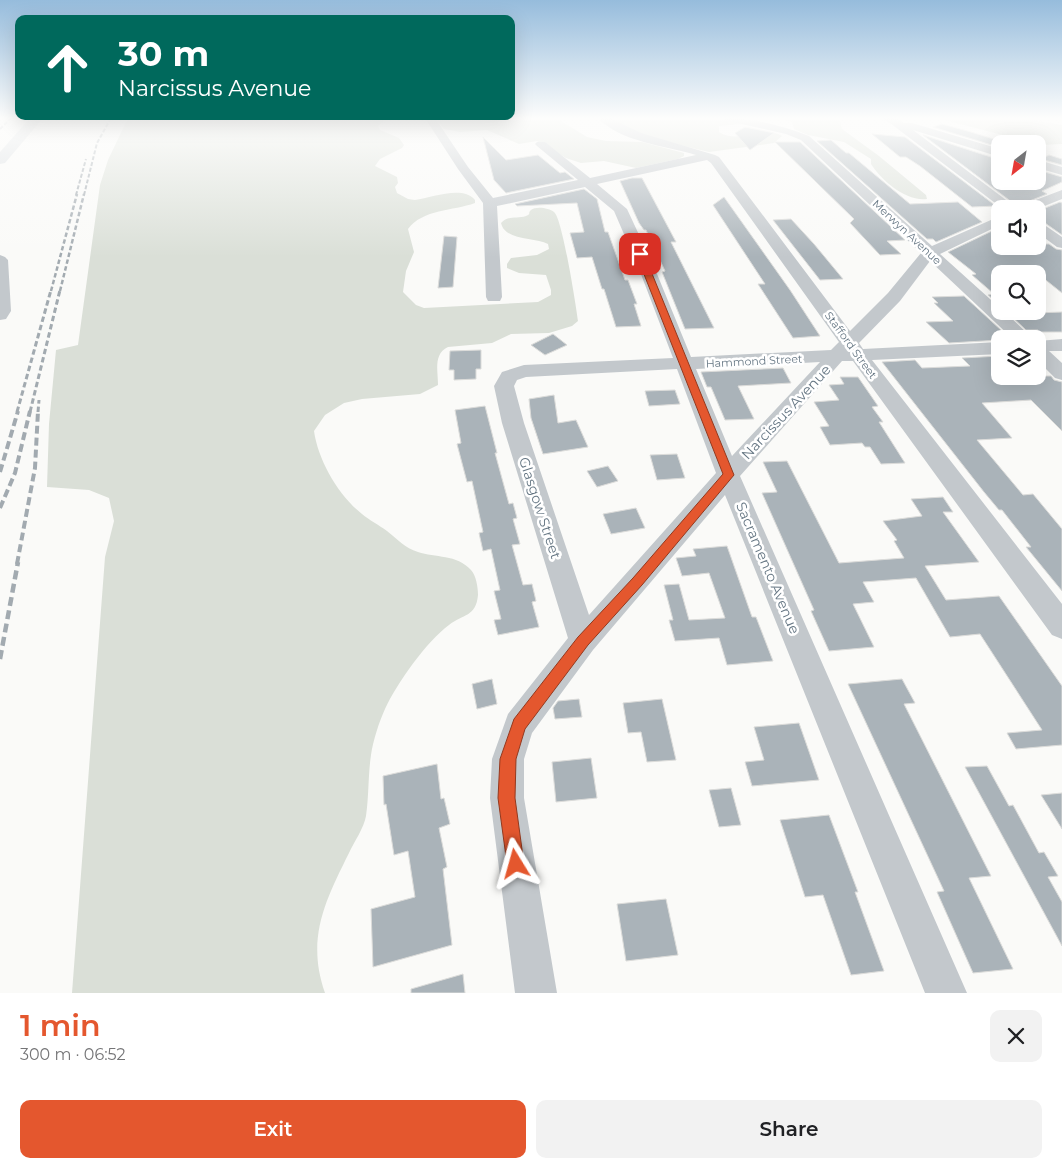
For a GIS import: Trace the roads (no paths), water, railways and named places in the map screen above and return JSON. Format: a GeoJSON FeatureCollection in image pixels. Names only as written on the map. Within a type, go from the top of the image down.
{"type":"FeatureCollection","features":[{"type":"Feature","properties":{"kind":"street"},"geometry":{"type":"LineString","coordinates":[[461,164],[490,203],[494,297]]}},
{"type":"Feature","properties":{"kind":"street","name":"Sacramento Avenue"},"geometry":{"type":"LineString","coordinates":[[566,164],[620,209],[647,269],[728,475],[946,993]]}},
{"type":"Feature","properties":{"kind":"street"},"geometry":{"type":"LineString","coordinates":[[490,203],[671,164]]}},
{"type":"Feature","properties":{"kind":"street","name":"Stafford Street"},"geometry":{"type":"LineString","coordinates":[[718,164],[848,352],[1062,626]]}},
{"type":"Feature","properties":{"kind":"street","name":"Merwyn Avenue"},"geometry":{"type":"LineString","coordinates":[[833,164],[1014,330]]}},
{"type":"Feature","properties":{"kind":"street"},"geometry":{"type":"LineString","coordinates":[[951,164],[1000,200]]}},
{"type":"Feature","properties":{"kind":"street"},"geometry":{"type":"LineString","coordinates":[[1046,166],[1062,171]]}},
{"type":"Feature","properties":{"kind":"street"},"geometry":{"type":"LineString","coordinates":[[1046,200],[1062,194]]}},
{"type":"Feature","properties":{"kind":"street","name":"Narcissus Avenue"},"geometry":{"type":"LineString","coordinates":[[536,993],[506,798],[508,759],[519,725],[583,641],[637,582],[728,475],[848,352],[928,253],[991,224]]}},
{"type":"Feature","properties":{"kind":"street"},"geometry":{"type":"LineString","coordinates":[[1046,232],[1062,244]]}},
{"type":"Feature","properties":{"kind":"street"},"geometry":{"type":"LineString","coordinates":[[0,315],[2,311],[1,260]]}},
{"type":"Feature","properties":{"kind":"street"},"geometry":{"type":"LineString","coordinates":[[1046,345],[1062,344]]}},
{"type":"Feature","properties":{"kind":"street","name":"Hammond Street"},"geometry":{"type":"LineString","coordinates":[[510,376],[524,371],[685,364],[848,352],[991,348]]}},
{"type":"Feature","properties":{"kind":"street"},"geometry":{"type":"LineString","coordinates":[[1046,359],[1062,374]]}},
{"type":"Feature","properties":{"kind":"street","name":"Glasgow Street"},"geometry":{"type":"LineString","coordinates":[[510,376],[504,386],[512,423],[583,641]]}},
{"type":"Feature","properties":{"kind":"railway"},"geometry":{"type":"LineString","coordinates":[[76,195],[85,164]]}},
{"type":"Feature","properties":{"kind":"railway"},"geometry":{"type":"LineString","coordinates":[[84,195],[92,164]]}},
{"type":"Feature","properties":{"kind":"railway"},"geometry":{"type":"LineString","coordinates":[[51,291],[77,194]]}},
{"type":"Feature","properties":{"kind":"railway"},"geometry":{"type":"LineString","coordinates":[[60,291],[84,194]]}},
{"type":"Feature","properties":{"kind":"railway"},"geometry":{"type":"LineString","coordinates":[[17,412],[51,290]]}},
{"type":"Feature","properties":{"kind":"railway"},"geometry":{"type":"LineString","coordinates":[[30,412],[60,290]]}},
{"type":"Feature","properties":{"kind":"railway"},"geometry":{"type":"LineString","coordinates":[[38,412],[39,400]]}},
{"type":"Feature","properties":{"kind":"railway"},"geometry":{"type":"LineString","coordinates":[[0,472],[18,411]]}},
{"type":"Feature","properties":{"kind":"railway"},"geometry":{"type":"LineString","coordinates":[[0,508],[15,473],[30,411]]}},
{"type":"Feature","properties":{"kind":"railway"},"geometry":{"type":"LineString","coordinates":[[17,564],[35,468],[38,411]]}},
{"type":"Feature","properties":{"kind":"railway"},"geometry":{"type":"LineString","coordinates":[[0,659],[18,562]]}}]}
